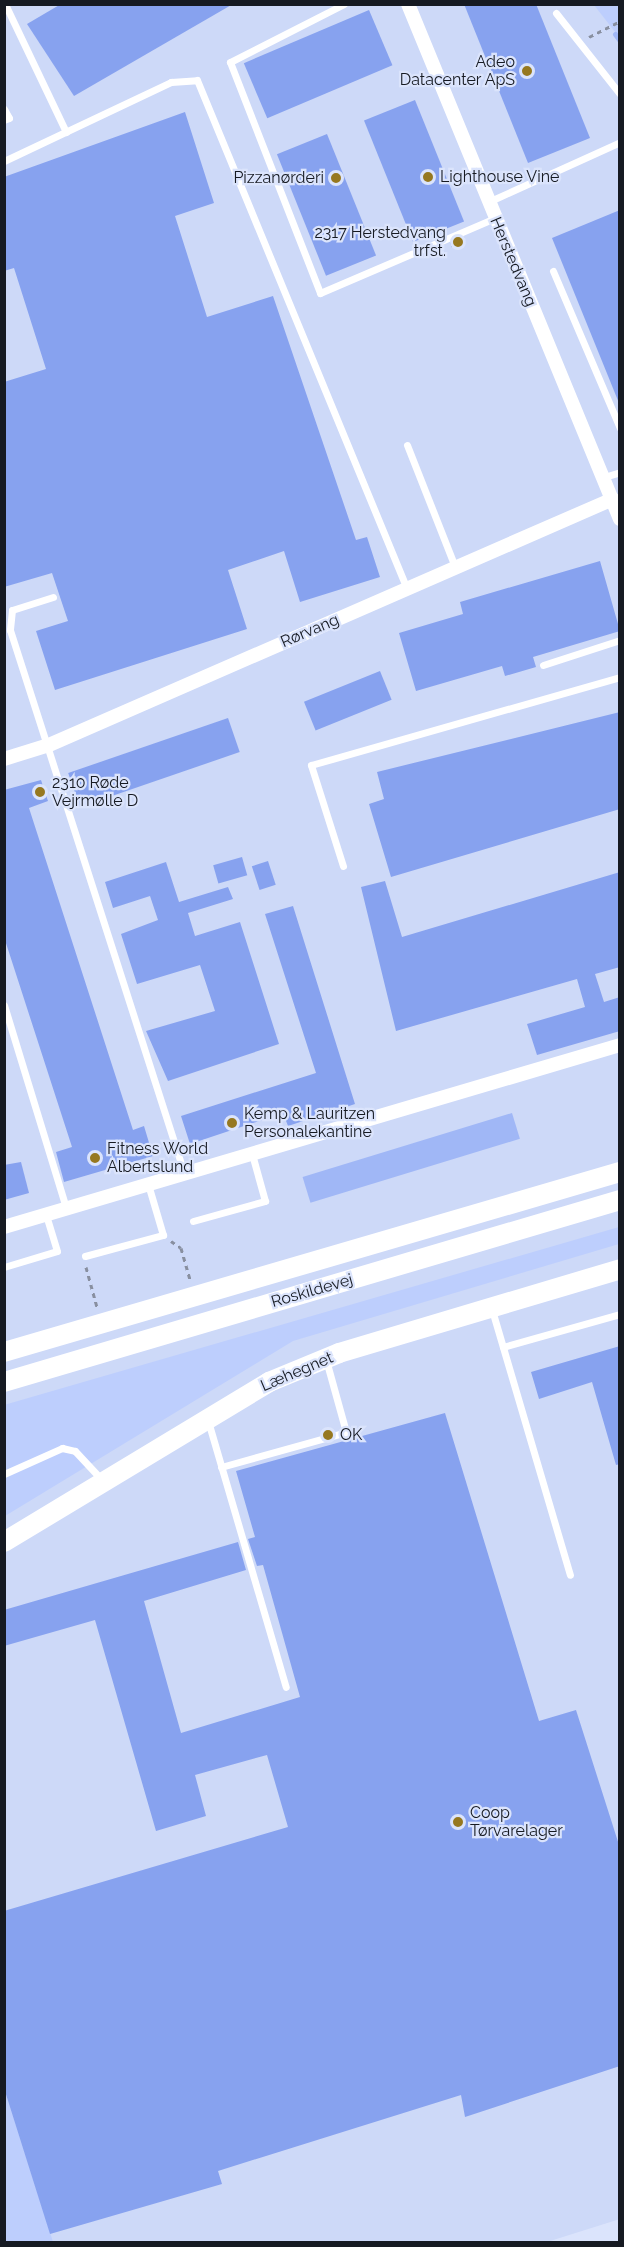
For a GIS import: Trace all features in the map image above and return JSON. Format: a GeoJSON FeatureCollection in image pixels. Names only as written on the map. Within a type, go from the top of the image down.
{"type":"FeatureCollection","features":[{"type":"Feature","properties":{"kind":"main road","name":"Roskildevej"},"geometry":{"type":"LineString","coordinates":[[4,1352],[620,1172]]}},
{"type":"Feature","properties":{"kind":"main road","name":"Roskildevej"},"geometry":{"type":"LineString","coordinates":[[4,1382],[620,1200]]}},
{"type":"Feature","properties":{"kind":"main road","name":"Læhegnet"},"geometry":{"type":"LineString","coordinates":[[4,1542],[268,1382],[326,1359],[620,1269]]}},
{"type":"Feature","properties":{"kind":"street","name":"Herstedvang"},"geometry":{"type":"LineString","coordinates":[[408,4],[488,202],[604,477],[616,498],[620,519]]}},
{"type":"Feature","properties":{"kind":"street","name":"Rørvang"},"geometry":{"type":"LineString","coordinates":[[4,759],[49,745],[616,498]]}},
{"type":"Feature","properties":{"kind":"street"},"geometry":{"type":"LineString","coordinates":[[4,1227],[620,1046]]}},
{"type":"Feature","properties":{"kind":"lane"},"geometry":{"type":"LineString","coordinates":[[5,4],[66,132]]}},
{"type":"Feature","properties":{"kind":"lane"},"geometry":{"type":"LineString","coordinates":[[344,4],[230,62],[320,293],[495,218]]}},
{"type":"Feature","properties":{"kind":"lane"},"geometry":{"type":"LineString","coordinates":[[556,12],[581,41],[620,94]]}},
{"type":"Feature","properties":{"kind":"lane"},"geometry":{"type":"LineString","coordinates":[[4,161],[171,82],[197,80],[407,589]]}},
{"type":"Feature","properties":{"kind":"lane"},"geometry":{"type":"LineString","coordinates":[[4,109],[9,118],[4,120]]}},
{"type":"Feature","properties":{"kind":"lane"},"geometry":{"type":"LineString","coordinates":[[488,202],[620,142]]}},
{"type":"Feature","properties":{"kind":"lane"},"geometry":{"type":"LineString","coordinates":[[553,271],[620,428]]}},
{"type":"Feature","properties":{"kind":"lane"},"geometry":{"type":"LineString","coordinates":[[407,445],[455,567]]}},
{"type":"Feature","properties":{"kind":"lane"},"geometry":{"type":"LineString","coordinates":[[604,477],[620,472]]}},
{"type":"Feature","properties":{"kind":"lane"},"geometry":{"type":"LineString","coordinates":[[52,597],[12,610],[8,631],[49,745],[184,1173]]}},
{"type":"Feature","properties":{"kind":"lane"},"geometry":{"type":"LineString","coordinates":[[543,665],[620,640]]}},
{"type":"Feature","properties":{"kind":"lane"},"geometry":{"type":"LineString","coordinates":[[343,866],[311,765],[620,677]]}},
{"type":"Feature","properties":{"kind":"lane"},"geometry":{"type":"LineString","coordinates":[[4,1005],[66,1208]]}},
{"type":"Feature","properties":{"kind":"lane"},"geometry":{"type":"LineString","coordinates":[[194,1221],[265,1201],[251,1153]]}},
{"type":"Feature","properties":{"kind":"lane"},"geometry":{"type":"LineString","coordinates":[[85,1256],[163,1234],[148,1184]]}},
{"type":"Feature","properties":{"kind":"lane"},"geometry":{"type":"LineString","coordinates":[[4,1267],[57,1251],[46,1214]]}},
{"type":"Feature","properties":{"kind":"lane"},"geometry":{"type":"LineString","coordinates":[[491,1308],[570,1575]]}},
{"type":"Feature","properties":{"kind":"lane"},"geometry":{"type":"LineString","coordinates":[[503,1347],[620,1314]]}},
{"type":"Feature","properties":{"kind":"lane"},"geometry":{"type":"LineString","coordinates":[[221,1467],[346,1432],[326,1359]]}},
{"type":"Feature","properties":{"kind":"lane"},"geometry":{"type":"LineString","coordinates":[[207,1419],[286,1687]]}},
{"type":"Feature","properties":{"kind":"lane"},"geometry":{"type":"LineString","coordinates":[[4,1474],[62,1448],[75,1451],[103,1482]]}},
{"type":"Feature","properties":{"kind":"path"},"geometry":{"type":"LineString","coordinates":[[581,41],[620,21]]}},
{"type":"Feature","properties":{"kind":"path"},"geometry":{"type":"LineString","coordinates":[[163,1234],[181,1248],[195,1297]]}},
{"type":"Feature","properties":{"kind":"path"},"geometry":{"type":"LineString","coordinates":[[85,1256],[102,1324]]}},
{"type":"Feature","properties":{"kind":"shaded area"},"geometry":{"type":"Polygon","coordinates":[[[4,5],[619,5],[620,2219],[547,2242],[46,2242],[5,2118],[4,5]]]}},
{"type":"Feature","properties":{"kind":"shaded area"},"geometry":{"type":"Polygon","coordinates":[[[594,5],[619,5],[619,37],[594,5]]]}},
{"type":"Feature","properties":{"kind":"shaded area"},"geometry":{"type":"Polygon","coordinates":[[[512,1113],[520,1139],[310,1203],[303,1177],[512,1113]]]}},
{"type":"Feature","properties":{"kind":"shaded area"},"geometry":{"type":"Polygon","coordinates":[[[619,1227],[619,1244],[293,1341],[5,1516],[4,1405],[619,1227]]]}},
{"type":"Feature","properties":{"kind":"shaded area"},"geometry":{"type":"Polygon","coordinates":[[[4,2088],[53,2242],[6,2242],[4,2088]]]}},
{"type":"Feature","properties":{"kind":"building"},"geometry":{"type":"Polygon","coordinates":[[[61,4],[233,4],[74,96],[27,24],[61,4]]]}},
{"type":"Feature","properties":{"kind":"building","name":"Adeo Datacenter ApS"},"geometry":{"type":"Polygon","coordinates":[[[464,4],[536,4],[590,138],[528,163],[464,4]]]}},
{"type":"Feature","properties":{"kind":"building"},"geometry":{"type":"Polygon","coordinates":[[[369,10],[392,65],[267,118],[244,63],[369,10]]]}},
{"type":"Feature","properties":{"kind":"building"},"geometry":{"type":"Polygon","coordinates":[[[415,100],[464,221],[413,242],[364,121],[415,100]]]}},
{"type":"Feature","properties":{"kind":"building"},"geometry":{"type":"Polygon","coordinates":[[[185,112],[214,203],[175,216],[207,317],[273,296],[356,540],[367,537],[380,577],[300,602],[284,551],[228,570],[247,629],[55,690],[36,631],[68,621],[52,573],[4,587],[4,382],[46,369],[14,268],[4,271],[4,177],[185,112]]]}},
{"type":"Feature","properties":{"kind":"building"},"geometry":{"type":"Polygon","coordinates":[[[327,134],[376,255],[326,276],[277,154],[327,134]]]}},
{"type":"Feature","properties":{"kind":"building"},"geometry":{"type":"Polygon","coordinates":[[[620,210],[620,403],[619,403],[552,238],[620,210]]]}},
{"type":"Feature","properties":{"kind":"building","name":"2317 Herstedvang trfst."},"geometry":{"type":"Polygon","coordinates":[[[464,237],[466,243],[452,247],[450,242],[464,237]]]}},
{"type":"Feature","properties":{"kind":"building"},"geometry":{"type":"Polygon","coordinates":[[[600,561],[620,631],[533,657],[536,667],[505,676],[502,666],[416,691],[399,633],[463,614],[460,602],[600,561]]]}},
{"type":"Feature","properties":{"kind":"building"},"geometry":{"type":"Polygon","coordinates":[[[380,671],[392,700],[316,730],[304,702],[380,671]]]}},
{"type":"Feature","properties":{"kind":"building"},"geometry":{"type":"Polygon","coordinates":[[[620,712],[620,809],[391,877],[369,804],[384,799],[377,772],[620,712]]]}},
{"type":"Feature","properties":{"kind":"building"},"geometry":{"type":"Polygon","coordinates":[[[228,718],[240,752],[80,807],[68,773],[228,718]]]}},
{"type":"Feature","properties":{"kind":"building"},"geometry":{"type":"Polygon","coordinates":[[[41,780],[48,801],[29,808],[133,1130],[144,1126],[153,1156],[64,1182],[56,1152],[72,1147],[4,937],[4,790],[41,780]]]}},
{"type":"Feature","properties":{"kind":"building"},"geometry":{"type":"Polygon","coordinates":[[[242,857],[247,875],[218,884],[213,865],[242,857]]]}},
{"type":"Feature","properties":{"kind":"building"},"geometry":{"type":"Polygon","coordinates":[[[268,861],[276,885],[260,890],[252,866],[268,861]]]}},
{"type":"Feature","properties":{"kind":"building"},"geometry":{"type":"Polygon","coordinates":[[[166,862],[179,902],[228,887],[233,899],[188,913],[195,936],[240,922],[279,1044],[168,1081],[146,1031],[215,1011],[200,965],[137,984],[121,934],[158,920],[150,896],[113,908],[105,882],[166,862]]]}},
{"type":"Feature","properties":{"kind":"building"},"geometry":{"type":"Polygon","coordinates":[[[620,872],[620,967],[595,974],[604,1002],[620,997],[620,1031],[537,1055],[527,1024],[585,1007],[577,979],[396,1031],[361,887],[385,881],[402,937],[620,872]]]}},
{"type":"Feature","properties":{"kind":"building"},"geometry":{"type":"Polygon","coordinates":[[[293,906],[355,1104],[288,1126],[283,1113],[190,1144],[181,1116],[316,1073],[265,914],[293,906]]]}},
{"type":"Feature","properties":{"kind":"building"},"geometry":{"type":"Polygon","coordinates":[[[21,1162],[29,1193],[4,1200],[4,1165],[21,1162]]]}},
{"type":"Feature","properties":{"kind":"building"},"geometry":{"type":"Polygon","coordinates":[[[620,1346],[620,1464],[616,1465],[592,1382],[539,1399],[531,1372],[620,1346]]]}},
{"type":"Feature","properties":{"kind":"building","name":"Coop Tørvarelager"},"geometry":{"type":"Polygon","coordinates":[[[445,1413],[539,1721],[576,1710],[620,1848],[620,2066],[465,2117],[461,2095],[218,2171],[222,2184],[50,2234],[4,2088],[4,1911],[288,1827],[267,1755],[195,1775],[206,1816],[156,1831],[95,1620],[4,1646],[4,1610],[238,1542],[246,1570],[144,1601],[181,1733],[300,1697],[263,1565],[257,1566],[248,1539],[255,1537],[236,1471],[445,1413]]]}},
{"type":"Feature","properties":{"kind":"waterway"},"geometry":{"type":"LineString","coordinates":[[615,34],[620,41]]}},
{"type":"Feature","properties":{"kind":"place","name":"Adeo Datacenter ApS"},"geometry":{"type":"Point","coordinates":[527,71]}},
{"type":"Feature","properties":{"kind":"place","name":"Lighthouse Vine"},"geometry":{"type":"Point","coordinates":[428,177]}},
{"type":"Feature","properties":{"kind":"place","name":"Pizzanørderi"},"geometry":{"type":"Point","coordinates":[336,178]}},
{"type":"Feature","properties":{"kind":"place","name":"2317 Herstedvang trfst."},"geometry":{"type":"Point","coordinates":[458,242]}},
{"type":"Feature","properties":{"kind":"place","name":"2310 Røde Vejrmølle D"},"geometry":{"type":"Point","coordinates":[40,792]}},
{"type":"Feature","properties":{"kind":"place","name":"Kemp & Lauritzen Personalekantine"},"geometry":{"type":"Point","coordinates":[232,1123]}},
{"type":"Feature","properties":{"kind":"place","name":"Fitness World Albertslund"},"geometry":{"type":"Point","coordinates":[95,1158]}},
{"type":"Feature","properties":{"kind":"place","name":"OK"},"geometry":{"type":"Point","coordinates":[328,1435]}},
{"type":"Feature","properties":{"kind":"place","name":"Coop Tørvarelager"},"geometry":{"type":"Point","coordinates":[458,1822]}}]}
